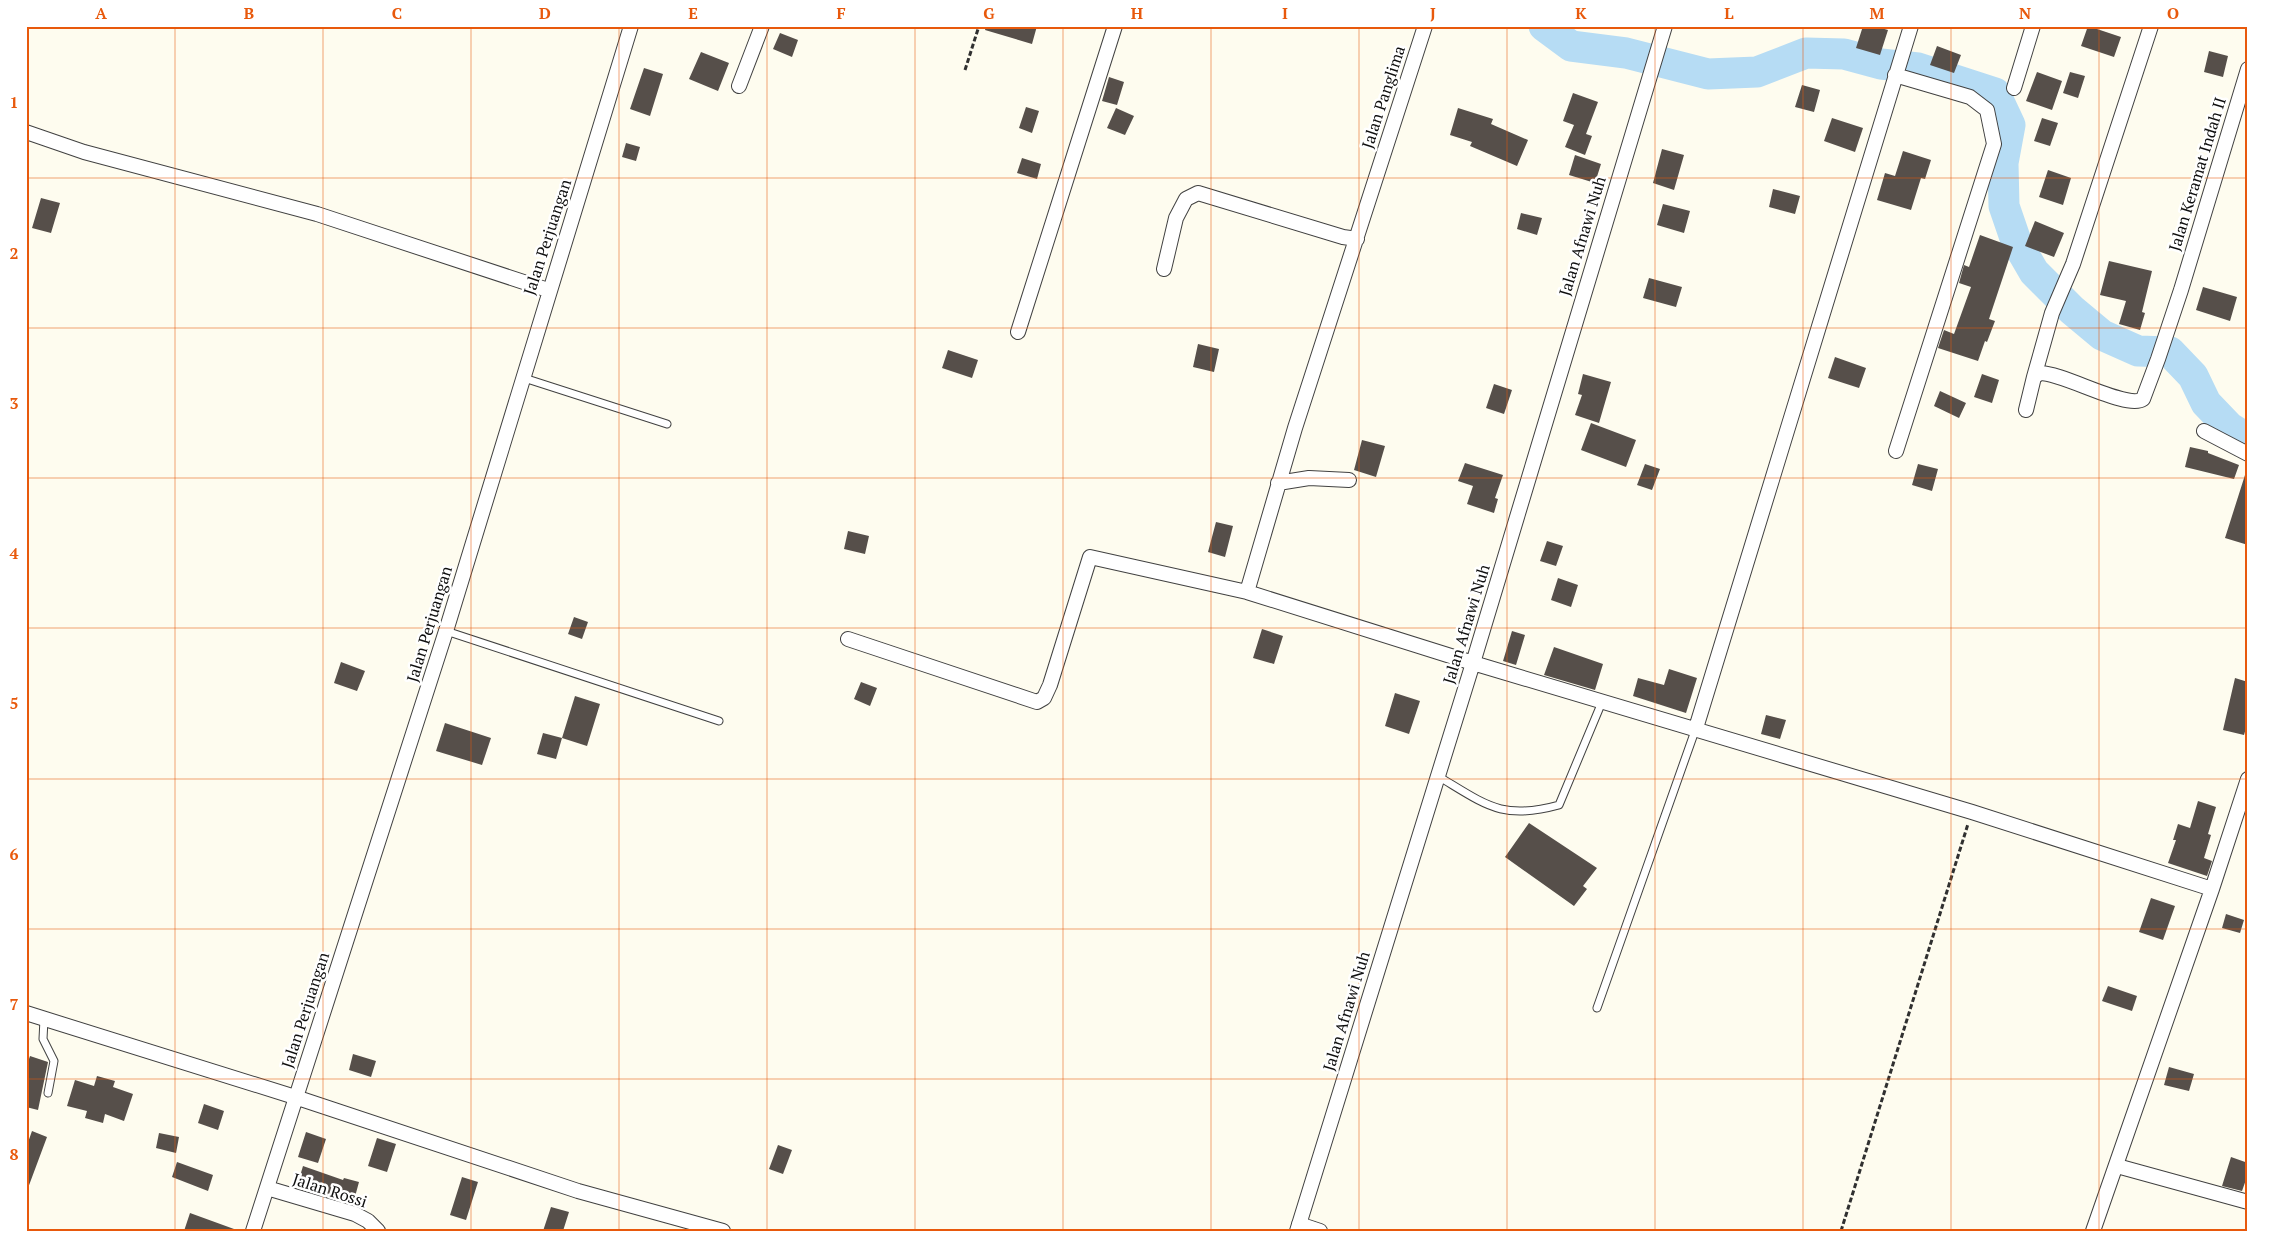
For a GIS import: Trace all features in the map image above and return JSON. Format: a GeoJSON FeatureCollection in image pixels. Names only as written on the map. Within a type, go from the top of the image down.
{"type":"FeatureCollection","features":[{"type":"Feature","properties":{"kind":"street","name":"Jalan Perjuangan"},"geometry":{"type":"LineString","coordinates":[[253,1231],[446,631],[524,378],[548,290],[579,196],[630,26]]}},
{"type":"Feature","properties":{"kind":"street"},"geometry":{"type":"LineString","coordinates":[[740,86],[762,26]]}},
{"type":"Feature","properties":{"kind":"street"},"geometry":{"type":"LineString","coordinates":[[1018,332],[1115,26]]}},
{"type":"Feature","properties":{"kind":"street","name":"Jalan Panglima"},"geometry":{"type":"LineString","coordinates":[[1247,592],[1278,483],[1374,179],[1425,26]]}},
{"type":"Feature","properties":{"kind":"street"},"geometry":{"type":"LineString","coordinates":[[1696,728],[1911,26]]}},
{"type":"Feature","properties":{"kind":"street"},"geometry":{"type":"LineString","coordinates":[[2014,88],[2033,26]]}},
{"type":"Feature","properties":{"kind":"street"},"geometry":{"type":"LineString","coordinates":[[2026,410],[2052,313],[2073,264],[2151,26]]}},
{"type":"Feature","properties":{"kind":"street","name":"Jalan Afnawi Nuh"},"geometry":{"type":"LineString","coordinates":[[1298,1228],[1436,776],[1473,663],[1664,28]]}},
{"type":"Feature","properties":{"kind":"street","name":"Jalan Keramat Indah II"},"geometry":{"type":"LineString","coordinates":[[2034,377],[2040,373],[2046,373],[2133,402],[2143,399],[2181,290],[2248,69]]}},
{"type":"Feature","properties":{"kind":"street"},"geometry":{"type":"LineString","coordinates":[[1896,72],[1970,97],[1987,110],[1994,144],[1896,451]]}},
{"type":"Feature","properties":{"kind":"street"},"geometry":{"type":"LineString","coordinates":[[26,132],[84,152],[317,214],[548,290]]}},
{"type":"Feature","properties":{"kind":"street"},"geometry":{"type":"LineString","coordinates":[[1164,269],[1176,218],[1186,199],[1198,193],[1343,237],[1356,238]]}},
{"type":"Feature","properties":{"kind":"street"},"geometry":{"type":"LineString","coordinates":[[2204,431],[2248,454]]}},
{"type":"Feature","properties":{"kind":"street"},"geometry":{"type":"LineString","coordinates":[[1278,483],[1309,478],[1349,480]]}},
{"type":"Feature","properties":{"kind":"street"},"geometry":{"type":"LineString","coordinates":[[848,639],[1036,702],[1044,698],[1050,685],[1090,557],[1247,592],[1473,663],[1696,728],[1972,812],[2212,890]]}},
{"type":"Feature","properties":{"kind":"street"},"geometry":{"type":"LineString","coordinates":[[2094,1231],[2212,890],[2243,809],[2248,779]]}},
{"type":"Feature","properties":{"kind":"street"},"geometry":{"type":"LineString","coordinates":[[26,1013],[295,1097],[578,1191],[719,1230]]}},
{"type":"Feature","properties":{"kind":"street"},"geometry":{"type":"LineString","coordinates":[[2117,1166],[2248,1202]]}},
{"type":"Feature","properties":{"kind":"street","name":"Jalan Rossi"},"geometry":{"type":"LineString","coordinates":[[267,1188],[356,1214],[368,1221],[378,1231]]}},
{"type":"Feature","properties":{"kind":"street"},"geometry":{"type":"LineString","coordinates":[[1298,1228],[1320,1231]]}},
{"type":"Feature","properties":{"kind":"lane"},"geometry":{"type":"LineString","coordinates":[[524,378],[667,424]]}},
{"type":"Feature","properties":{"kind":"lane"},"geometry":{"type":"LineString","coordinates":[[446,631],[720,721]]}},
{"type":"Feature","properties":{"kind":"lane"},"geometry":{"type":"LineString","coordinates":[[1436,776],[1495,808],[1514,812],[1530,812],[1559,805],[1602,702]]}},
{"type":"Feature","properties":{"kind":"lane"},"geometry":{"type":"LineString","coordinates":[[1597,1008],[1696,728]]}},
{"type":"Feature","properties":{"kind":"lane"},"geometry":{"type":"LineString","coordinates":[[44,1019],[43,1039],[54,1061],[48,1093]]}},
{"type":"Feature","properties":{"kind":"path"},"geometry":{"type":"LineString","coordinates":[[966,70],[979,26]]}},
{"type":"Feature","properties":{"kind":"path"},"geometry":{"type":"LineString","coordinates":[[1841,1231],[1972,812]]}},
{"type":"Feature","properties":{"kind":"building"},"geometry":{"type":"Polygon","coordinates":[[[986,26],[1037,26],[1032,44],[985,30],[986,26]]]}},
{"type":"Feature","properties":{"kind":"building"},"geometry":{"type":"Polygon","coordinates":[[[1863,26],[1874,26],[1888,30],[1880,55],[1856,48],[1863,26]]]}},
{"type":"Feature","properties":{"kind":"building"},"geometry":{"type":"Polygon","coordinates":[[[2088,26],[2121,37],[2114,57],[2081,46],[2088,26]]]}},
{"type":"Feature","properties":{"kind":"building"},"geometry":{"type":"Polygon","coordinates":[[[780,33],[798,40],[792,57],[773,49],[780,33]]]}},
{"type":"Feature","properties":{"kind":"building"},"geometry":{"type":"Polygon","coordinates":[[[1937,46],[1961,55],[1954,73],[1930,65],[1937,46]]]}},
{"type":"Feature","properties":{"kind":"building"},"geometry":{"type":"Polygon","coordinates":[[[2209,51],[2228,56],[2223,77],[2204,72],[2209,51]]]}},
{"type":"Feature","properties":{"kind":"building"},"geometry":{"type":"Polygon","coordinates":[[[701,52],[729,63],[718,91],[689,79],[701,52]]]}},
{"type":"Feature","properties":{"kind":"building"},"geometry":{"type":"Polygon","coordinates":[[[644,68],[663,74],[650,116],[630,109],[644,68]]]}},
{"type":"Feature","properties":{"kind":"building"},"geometry":{"type":"Polygon","coordinates":[[[2037,72],[2062,81],[2052,110],[2026,101],[2037,72]]]}},
{"type":"Feature","properties":{"kind":"building"},"geometry":{"type":"Polygon","coordinates":[[[2070,72],[2085,76],[2078,98],[2063,93],[2070,72]]]}},
{"type":"Feature","properties":{"kind":"building"},"geometry":{"type":"Polygon","coordinates":[[[1109,77],[1124,82],[1117,105],[1102,101],[1109,77]]]}},
{"type":"Feature","properties":{"kind":"building"},"geometry":{"type":"Polygon","coordinates":[[[1802,85],[1820,90],[1814,112],[1795,107],[1802,85]]]}},
{"type":"Feature","properties":{"kind":"building"},"geometry":{"type":"Polygon","coordinates":[[[1573,93],[1598,102],[1586,134],[1592,136],[1585,155],[1565,147],[1574,125],[1563,121],[1573,93]]]}},
{"type":"Feature","properties":{"kind":"building"},"geometry":{"type":"Polygon","coordinates":[[[1026,107],[1039,111],[1032,133],[1019,128],[1026,107]]]}},
{"type":"Feature","properties":{"kind":"building"},"geometry":{"type":"Polygon","coordinates":[[[1116,108],[1134,116],[1125,135],[1107,128],[1116,108]]]}},
{"type":"Feature","properties":{"kind":"building"},"geometry":{"type":"Polygon","coordinates":[[[1458,108],[1493,119],[1491,124],[1528,140],[1517,166],[1470,146],[1472,142],[1450,135],[1458,108]]]}},
{"type":"Feature","properties":{"kind":"building"},"geometry":{"type":"Polygon","coordinates":[[[1832,118],[1863,128],[1855,152],[1824,141],[1832,118]]]}},
{"type":"Feature","properties":{"kind":"building"},"geometry":{"type":"Polygon","coordinates":[[[2042,118],[2058,123],[2050,146],[2034,141],[2042,118]]]}},
{"type":"Feature","properties":{"kind":"building"},"geometry":{"type":"Polygon","coordinates":[[[626,143],[640,147],[636,161],[622,157],[626,143]]]}},
{"type":"Feature","properties":{"kind":"building"},"geometry":{"type":"Polygon","coordinates":[[[1662,149],[1684,155],[1674,190],[1653,183],[1662,149]]]}},
{"type":"Feature","properties":{"kind":"building"},"geometry":{"type":"Polygon","coordinates":[[[1903,151],[1931,160],[1925,179],[1921,178],[1911,210],[1877,200],[1885,173],[1895,176],[1903,151]]]}},
{"type":"Feature","properties":{"kind":"building"},"geometry":{"type":"Polygon","coordinates":[[[1575,155],[1601,164],[1595,183],[1569,175],[1575,155]]]}},
{"type":"Feature","properties":{"kind":"building"},"geometry":{"type":"Polygon","coordinates":[[[1022,158],[1041,164],[1037,179],[1017,173],[1022,158]]]}},
{"type":"Feature","properties":{"kind":"building"},"geometry":{"type":"Polygon","coordinates":[[[2048,170],[2071,178],[2063,205],[2039,197],[2048,170]]]}},
{"type":"Feature","properties":{"kind":"building"},"geometry":{"type":"Polygon","coordinates":[[[1773,189],[1800,196],[1795,214],[1769,207],[1773,189]]]}},
{"type":"Feature","properties":{"kind":"building"},"geometry":{"type":"Polygon","coordinates":[[[41,198],[60,203],[51,233],[32,228],[41,198]]]}},
{"type":"Feature","properties":{"kind":"building"},"geometry":{"type":"Polygon","coordinates":[[[1663,204],[1690,211],[1684,233],[1657,225],[1663,204]]]}},
{"type":"Feature","properties":{"kind":"building"},"geometry":{"type":"Polygon","coordinates":[[[1521,213],[1542,218],[1537,235],[1517,229],[1521,213]]]}},
{"type":"Feature","properties":{"kind":"building"},"geometry":{"type":"Polygon","coordinates":[[[2035,221],[2064,233],[2054,257],[2025,246],[2035,221]]]}},
{"type":"Feature","properties":{"kind":"building"},"geometry":{"type":"Polygon","coordinates":[[[1980,235],[2013,247],[1989,319],[1995,321],[1978,361],[1938,348],[1944,330],[1954,334],[1971,287],[1959,283],[1964,265],[1969,267],[1980,235]]]}},
{"type":"Feature","properties":{"kind":"building"},"geometry":{"type":"Polygon","coordinates":[[[2109,261],[2152,271],[2142,312],[2145,313],[2140,330],[2119,324],[2126,301],[2100,295],[2109,261]]]}},
{"type":"Feature","properties":{"kind":"building"},"geometry":{"type":"Polygon","coordinates":[[[1649,278],[1682,287],[1676,307],[1643,298],[1649,278]]]}},
{"type":"Feature","properties":{"kind":"building"},"geometry":{"type":"Polygon","coordinates":[[[2203,287],[2237,297],[2230,321],[2196,310],[2203,287]]]}},
{"type":"Feature","properties":{"kind":"building"},"geometry":{"type":"Polygon","coordinates":[[[1198,344],[1219,349],[1214,372],[1193,367],[1198,344]]]}},
{"type":"Feature","properties":{"kind":"building"},"geometry":{"type":"Polygon","coordinates":[[[948,350],[978,360],[972,378],[942,368],[948,350]]]}},
{"type":"Feature","properties":{"kind":"building"},"geometry":{"type":"Polygon","coordinates":[[[1835,357],[1866,368],[1859,388],[1828,378],[1835,357]]]}},
{"type":"Feature","properties":{"kind":"building"},"geometry":{"type":"Polygon","coordinates":[[[1583,374],[1611,382],[1599,423],[1575,415],[1582,395],[1578,394],[1583,374]]]}},
{"type":"Feature","properties":{"kind":"building"},"geometry":{"type":"Polygon","coordinates":[[[1982,374],[1999,380],[1992,403],[1974,397],[1982,374]]]}},
{"type":"Feature","properties":{"kind":"building"},"geometry":{"type":"Polygon","coordinates":[[[1494,384],[1512,390],[1504,414],[1486,408],[1494,384]]]}},
{"type":"Feature","properties":{"kind":"building"},"geometry":{"type":"Polygon","coordinates":[[[1940,391],[1966,403],[1959,418],[1934,406],[1940,391]]]}},
{"type":"Feature","properties":{"kind":"building"},"geometry":{"type":"Polygon","coordinates":[[[1591,423],[1636,440],[1626,467],[1581,450],[1591,423]]]}},
{"type":"Feature","properties":{"kind":"building"},"geometry":{"type":"Polygon","coordinates":[[[1362,440],[1385,446],[1376,477],[1354,470],[1362,440]]]}},
{"type":"Feature","properties":{"kind":"building"},"geometry":{"type":"Polygon","coordinates":[[[2190,447],[2208,451],[2208,453],[2239,465],[2234,479],[2185,467],[2190,447]]]}},
{"type":"Feature","properties":{"kind":"building"},"geometry":{"type":"Polygon","coordinates":[[[1465,463],[1503,475],[1495,498],[1498,499],[1494,513],[1467,504],[1473,486],[1458,481],[1465,463]]]}},
{"type":"Feature","properties":{"kind":"building"},"geometry":{"type":"Polygon","coordinates":[[[1645,464],[1660,469],[1652,490],[1637,485],[1645,464]]]}},
{"type":"Feature","properties":{"kind":"building"},"geometry":{"type":"Polygon","coordinates":[[[1918,464],[1938,469],[1932,491],[1912,485],[1918,464]]]}},
{"type":"Feature","properties":{"kind":"building"},"geometry":{"type":"Polygon","coordinates":[[[2245,475],[2248,475],[2248,545],[2225,538],[2245,475]]]}},
{"type":"Feature","properties":{"kind":"building"},"geometry":{"type":"Polygon","coordinates":[[[1216,522],[1233,526],[1225,557],[1208,552],[1216,522]]]}},
{"type":"Feature","properties":{"kind":"building"},"geometry":{"type":"Polygon","coordinates":[[[848,531],[869,536],[865,554],[844,549],[848,531]]]}},
{"type":"Feature","properties":{"kind":"building"},"geometry":{"type":"Polygon","coordinates":[[[1547,541],[1563,546],[1556,566],[1540,561],[1547,541]]]}},
{"type":"Feature","properties":{"kind":"building"},"geometry":{"type":"Polygon","coordinates":[[[1558,578],[1578,585],[1571,607],[1551,600],[1558,578]]]}},
{"type":"Feature","properties":{"kind":"building"},"geometry":{"type":"Polygon","coordinates":[[[574,617],[588,622],[582,639],[568,634],[574,617]]]}},
{"type":"Feature","properties":{"kind":"building"},"geometry":{"type":"Polygon","coordinates":[[[1262,629],[1283,636],[1274,664],[1253,658],[1262,629]]]}},
{"type":"Feature","properties":{"kind":"building"},"geometry":{"type":"Polygon","coordinates":[[[1512,631],[1525,635],[1516,665],[1503,661],[1512,631]]]}},
{"type":"Feature","properties":{"kind":"building"},"geometry":{"type":"Polygon","coordinates":[[[1554,647],[1603,664],[1595,690],[1544,675],[1554,647]]]}},
{"type":"Feature","properties":{"kind":"building"},"geometry":{"type":"Polygon","coordinates":[[[341,662],[365,671],[357,691],[334,683],[341,662]]]}},
{"type":"Feature","properties":{"kind":"building"},"geometry":{"type":"Polygon","coordinates":[[[1669,669],[1697,678],[1686,713],[1633,696],[1638,678],[1664,685],[1669,669]]]}},
{"type":"Feature","properties":{"kind":"building"},"geometry":{"type":"Polygon","coordinates":[[[2235,678],[2248,682],[2248,721],[2244,735],[2223,730],[2235,678]]]}},
{"type":"Feature","properties":{"kind":"building"},"geometry":{"type":"Polygon","coordinates":[[[861,682],[877,688],[870,706],[854,699],[861,682]]]}},
{"type":"Feature","properties":{"kind":"building"},"geometry":{"type":"Polygon","coordinates":[[[1395,693],[1420,701],[1409,734],[1385,726],[1395,693]]]}},
{"type":"Feature","properties":{"kind":"building"},"geometry":{"type":"Polygon","coordinates":[[[575,696],[600,704],[587,746],[562,738],[575,696]]]}},
{"type":"Feature","properties":{"kind":"building"},"geometry":{"type":"Polygon","coordinates":[[[1766,715],[1786,720],[1780,739],[1761,734],[1766,715]]]}},
{"type":"Feature","properties":{"kind":"building"},"geometry":{"type":"Polygon","coordinates":[[[445,723],[491,738],[482,765],[436,751],[445,723]]]}},
{"type":"Feature","properties":{"kind":"building"},"geometry":{"type":"Polygon","coordinates":[[[543,733],[562,738],[556,759],[537,754],[543,733]]]}},
{"type":"Feature","properties":{"kind":"building"},"geometry":{"type":"Polygon","coordinates":[[[2198,801],[2216,807],[2208,834],[2211,835],[2204,858],[2212,861],[2207,876],[2168,863],[2176,840],[2173,840],[2178,824],[2190,828],[2198,801]]]}},
{"type":"Feature","properties":{"kind":"building"},"geometry":{"type":"Polygon","coordinates":[[[1529,823],[1597,868],[1583,886],[1587,889],[1574,906],[1505,857],[1529,823]]]}},
{"type":"Feature","properties":{"kind":"building"},"geometry":{"type":"Polygon","coordinates":[[[2151,898],[2175,906],[2163,940],[2139,932],[2151,898]]]}},
{"type":"Feature","properties":{"kind":"building"},"geometry":{"type":"Polygon","coordinates":[[[2226,914],[2244,920],[2240,933],[2222,928],[2226,914]]]}},
{"type":"Feature","properties":{"kind":"building"},"geometry":{"type":"Polygon","coordinates":[[[2108,986],[2137,996],[2132,1011],[2102,1001],[2108,986]]]}},
{"type":"Feature","properties":{"kind":"building"},"geometry":{"type":"Polygon","coordinates":[[[353,1054],[376,1061],[371,1077],[349,1070],[353,1054]]]}},
{"type":"Feature","properties":{"kind":"building"},"geometry":{"type":"Polygon","coordinates":[[[30,1056],[48,1062],[38,1110],[26,1107],[26,1068],[30,1056]]]}},
{"type":"Feature","properties":{"kind":"building"},"geometry":{"type":"Polygon","coordinates":[[[2169,1067],[2194,1074],[2189,1091],[2164,1085],[2169,1067]]]}},
{"type":"Feature","properties":{"kind":"building"},"geometry":{"type":"Polygon","coordinates":[[[97,1076],[115,1081],[113,1087],[133,1094],[124,1121],[105,1114],[103,1123],[85,1118],[87,1111],[67,1106],[75,1080],[94,1086],[97,1076]]]}},
{"type":"Feature","properties":{"kind":"building"},"geometry":{"type":"Polygon","coordinates":[[[204,1104],[224,1111],[218,1130],[198,1123],[204,1104]]]}},
{"type":"Feature","properties":{"kind":"building"},"geometry":{"type":"Polygon","coordinates":[[[32,1131],[47,1137],[28,1188],[26,1187],[26,1148],[32,1131]]]}},
{"type":"Feature","properties":{"kind":"building"},"geometry":{"type":"Polygon","coordinates":[[[306,1132],[326,1139],[318,1163],[298,1157],[306,1132]]]}},
{"type":"Feature","properties":{"kind":"building"},"geometry":{"type":"Polygon","coordinates":[[[159,1133],[179,1137],[176,1153],[156,1148],[159,1133]]]}},
{"type":"Feature","properties":{"kind":"building"},"geometry":{"type":"Polygon","coordinates":[[[377,1138],[396,1144],[387,1172],[368,1166],[377,1138]]]}},
{"type":"Feature","properties":{"kind":"building"},"geometry":{"type":"Polygon","coordinates":[[[778,1145],[792,1150],[783,1174],[769,1169],[778,1145]]]}},
{"type":"Feature","properties":{"kind":"building"},"geometry":{"type":"Polygon","coordinates":[[[2231,1157],[2248,1163],[2248,1174],[2242,1191],[2222,1186],[2231,1157]]]}},
{"type":"Feature","properties":{"kind":"building"},"geometry":{"type":"Polygon","coordinates":[[[177,1162],[213,1175],[208,1191],[172,1177],[177,1162]]]}},
{"type":"Feature","properties":{"kind":"building"},"geometry":{"type":"Polygon","coordinates":[[[303,1166],[343,1180],[344,1178],[359,1182],[353,1204],[297,1186],[303,1166]]]}},
{"type":"Feature","properties":{"kind":"building"},"geometry":{"type":"Polygon","coordinates":[[[462,1177],[478,1182],[466,1220],[450,1215],[462,1177]]]}},
{"type":"Feature","properties":{"kind":"building"},"geometry":{"type":"Polygon","coordinates":[[[551,1207],[569,1212],[563,1231],[543,1231],[551,1207]]]}},
{"type":"Feature","properties":{"kind":"building"},"geometry":{"type":"Polygon","coordinates":[[[190,1213],[234,1229],[233,1231],[184,1231],[190,1213]]]}},
{"type":"Feature","properties":{"kind":"waterway"},"geometry":{"type":"LineString","coordinates":[[1544,26],[1571,46],[1626,53],[1708,74],[1757,72],[1806,53],[1844,54],[1881,64],[1918,68],[1995,93],[2010,125],[2003,163],[2004,206],[2016,241],[2034,272],[2072,310],[2102,335],[2138,351],[2170,352],[2193,376],[2206,403],[2229,427],[2248,439]]}}]}
